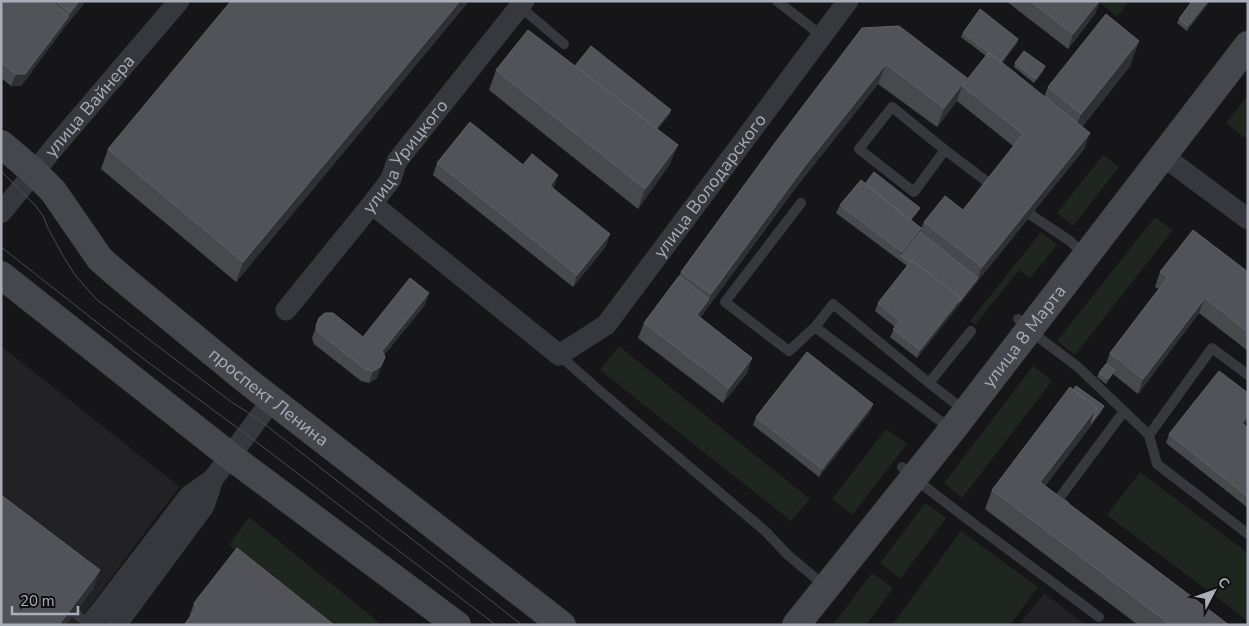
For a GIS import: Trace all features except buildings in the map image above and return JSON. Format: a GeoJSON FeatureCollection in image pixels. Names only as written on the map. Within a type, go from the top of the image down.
{"type":"FeatureCollection","features":[{"type":"Feature","properties":{"kind":"main road","name":"улица 8 Марта"},"geometry":{"type":"LineString","coordinates":[[796,625],[826,588],[908,473],[959,421],[1023,324],[1086,257],[1248,45]]}},
{"type":"Feature","properties":{"kind":"main road","name":"проспект Ленина"},"geometry":{"type":"LineString","coordinates":[[1,144],[34,172],[52,191],[100,258],[178,325],[562,625]]}},
{"type":"Feature","properties":{"kind":"main road"},"geometry":{"type":"LineString","coordinates":[[1,275],[230,456],[457,625]]}},
{"type":"Feature","properties":{"kind":"street","name":"улица Вайнера"},"geometry":{"type":"LineString","coordinates":[[1,213],[179,1]]}},
{"type":"Feature","properties":{"kind":"street","name":"улица Володарского"},"geometry":{"type":"LineString","coordinates":[[559,355],[606,325],[848,1]]}},
{"type":"Feature","properties":{"kind":"street","name":"улица Урицкого"},"geometry":{"type":"LineString","coordinates":[[286,310],[391,179],[397,161],[519,3]]}},
{"type":"Feature","properties":{"kind":"street"},"geometry":{"type":"LineString","coordinates":[[1163,156],[1248,219]]}},
{"type":"Feature","properties":{"kind":"street"},"geometry":{"type":"LineString","coordinates":[[372,204],[559,355]]}},
{"type":"Feature","properties":{"kind":"street"},"geometry":{"type":"LineString","coordinates":[[116,625],[204,506],[213,479],[272,400]]}},
{"type":"Feature","properties":{"kind":"street"},"geometry":{"type":"LineString","coordinates":[[85,621],[190,495],[213,479]]}},
{"type":"Feature","properties":{"kind":"lane"},"geometry":{"type":"LineString","coordinates":[[777,1],[822,36]]}},
{"type":"Feature","properties":{"kind":"lane"},"geometry":{"type":"LineString","coordinates":[[519,3],[564,44]]}},
{"type":"Feature","properties":{"kind":"lane"},"geometry":{"type":"LineString","coordinates":[[945,150],[914,192],[859,149],[892,106],[990,184]]}},
{"type":"Feature","properties":{"kind":"lane"},"geometry":{"type":"LineString","coordinates":[[801,204],[725,302],[788,351],[815,327],[834,304],[929,383],[959,421]]}},
{"type":"Feature","properties":{"kind":"lane"},"geometry":{"type":"LineString","coordinates":[[1031,215],[1070,242],[1086,257]]}},
{"type":"Feature","properties":{"kind":"lane"},"geometry":{"type":"LineString","coordinates":[[1023,324],[1078,367],[1149,435],[1157,464],[1248,534]]}},
{"type":"Feature","properties":{"kind":"lane"},"geometry":{"type":"LineString","coordinates":[[815,327],[959,421]]}},
{"type":"Feature","properties":{"kind":"lane"},"geometry":{"type":"LineString","coordinates":[[929,383],[971,331]]}},
{"type":"Feature","properties":{"kind":"lane"},"geometry":{"type":"LineString","coordinates":[[1149,435],[1212,348],[1248,375]]}},
{"type":"Feature","properties":{"kind":"lane"},"geometry":{"type":"LineString","coordinates":[[559,355],[765,531],[788,555],[826,588]]}},
{"type":"Feature","properties":{"kind":"lane"},"geometry":{"type":"LineString","coordinates":[[1074,512],[1058,500],[1124,411]]}},
{"type":"Feature","properties":{"kind":"lane"},"geometry":{"type":"LineString","coordinates":[[908,473],[1099,616]]}},
{"type":"Feature","properties":{"kind":"shaded area"},"geometry":{"type":"Polygon","coordinates":[[[1098,1],[1130,1],[1117,17],[1098,1]]]}},
{"type":"Feature","properties":{"kind":"shaded area"},"geometry":{"type":"Polygon","coordinates":[[[1248,95],[1248,140],[1226,123],[1248,95]]]}},
{"type":"Feature","properties":{"kind":"shaded area"},"geometry":{"type":"Polygon","coordinates":[[[1103,155],[1119,167],[1073,226],[1057,213],[1103,155]]]}},
{"type":"Feature","properties":{"kind":"shaded area"},"geometry":{"type":"Polygon","coordinates":[[[1155,217],[1173,230],[1075,355],[1057,341],[1155,217]]]}},
{"type":"Feature","properties":{"kind":"shaded area"},"geometry":{"type":"Polygon","coordinates":[[[1041,232],[1057,245],[1030,278],[1019,270],[975,325],[970,321],[1041,232]]]}},
{"type":"Feature","properties":{"kind":"shaded area"},"geometry":{"type":"Polygon","coordinates":[[[1,346],[180,487],[76,625],[1,625],[1,346]]]}},
{"type":"Feature","properties":{"kind":"shaded area"},"geometry":{"type":"Polygon","coordinates":[[[619,346],[810,499],[791,521],[600,370],[619,346]]]}},
{"type":"Feature","properties":{"kind":"shaded area"},"geometry":{"type":"Polygon","coordinates":[[[1033,366],[1052,381],[962,498],[944,483],[1033,366]]]}},
{"type":"Feature","properties":{"kind":"shaded area"},"geometry":{"type":"Polygon","coordinates":[[[886,429],[907,444],[852,515],[832,499],[886,429]]]}},
{"type":"Feature","properties":{"kind":"shaded area"},"geometry":{"type":"Polygon","coordinates":[[[1140,472],[1248,553],[1248,621],[1107,515],[1140,472]]]}},
{"type":"Feature","properties":{"kind":"shaded area"},"geometry":{"type":"Polygon","coordinates":[[[925,503],[946,518],[900,579],[880,563],[925,503]]]}},
{"type":"Feature","properties":{"kind":"shaded area"},"geometry":{"type":"Polygon","coordinates":[[[249,517],[382,625],[328,625],[229,545],[249,517]]]}},
{"type":"Feature","properties":{"kind":"shaded area"},"geometry":{"type":"Polygon","coordinates":[[[961,531],[1038,587],[1010,625],[892,625],[961,531]]]}},
{"type":"Feature","properties":{"kind":"shaded area"},"geometry":{"type":"Polygon","coordinates":[[[872,573],[893,588],[866,625],[833,625],[872,573]]]}},
{"type":"Feature","properties":{"kind":"shaded area"},"geometry":{"type":"Polygon","coordinates":[[[1044,593],[1086,625],[1019,625],[1044,593]]]}},
{"type":"Feature","properties":{"kind":"tram line"},"geometry":{"type":"LineString","coordinates":[[1,171],[35,205],[75,275],[96,299],[230,401],[258,419],[522,625]]}},
{"type":"Feature","properties":{"kind":"tram line"},"geometry":{"type":"LineString","coordinates":[[1,247],[145,360],[246,434],[496,625]]}}]}
